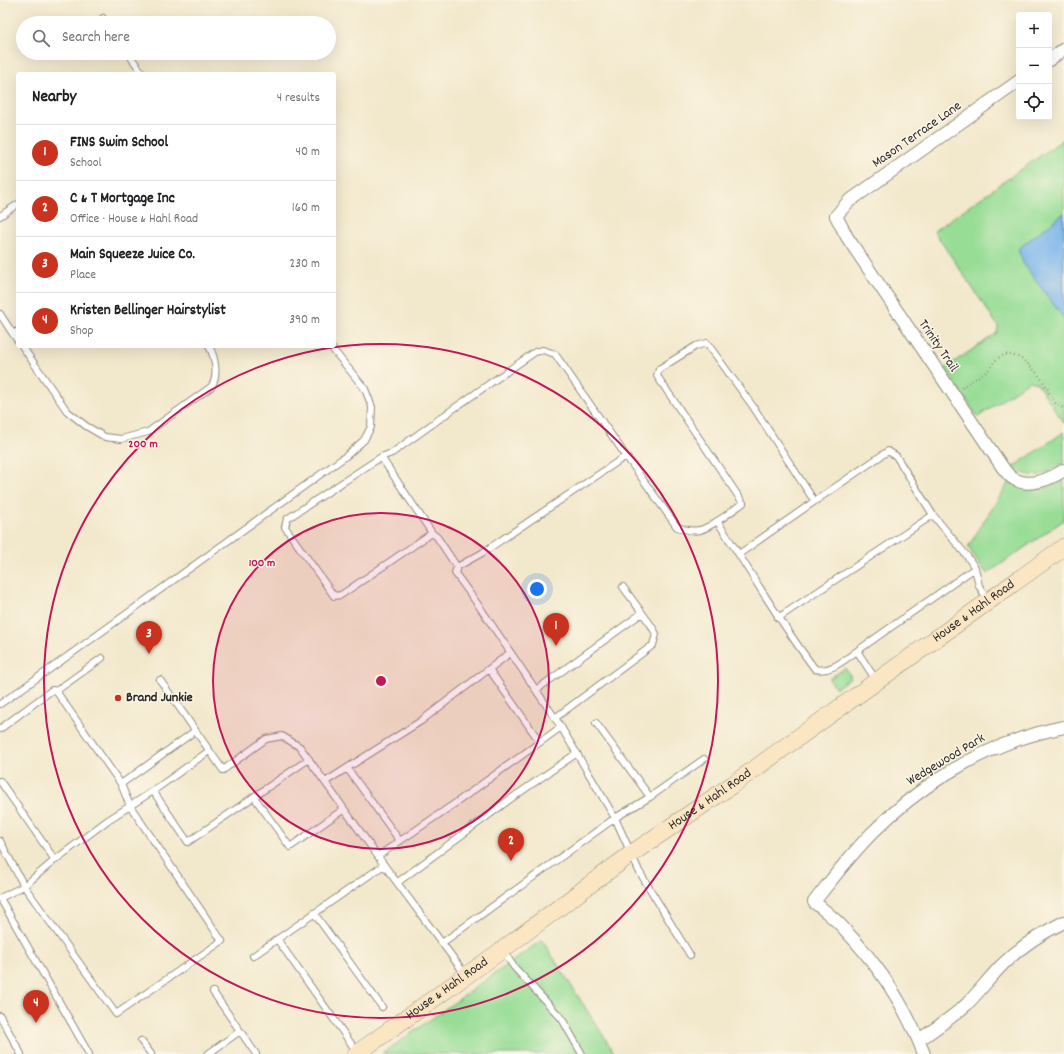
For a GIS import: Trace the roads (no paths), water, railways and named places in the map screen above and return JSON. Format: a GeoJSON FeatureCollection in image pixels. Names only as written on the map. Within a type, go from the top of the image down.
{"type":"FeatureCollection","features":[{"type":"Feature","properties":{"kind":"street"},"geometry":{"type":"LineString","coordinates":[[1052,58],[1064,49]]}},
{"type":"Feature","properties":{"kind":"street","name":"Mason Terrace Lane"},"geometry":{"type":"LineString","coordinates":[[836,216],[848,202],[1016,83]]}},
{"type":"Feature","properties":{"kind":"street","name":"Trinity Trail"},"geometry":{"type":"LineString","coordinates":[[836,216],[846,237],[1003,468],[1014,479],[1025,483],[1040,481],[1064,470]]}},
{"type":"Feature","properties":{"kind":"street","name":"House & Hahl Road"},"geometry":{"type":"LineString","coordinates":[[357,1054],[502,950],[631,854],[732,785],[1064,547]]}},
{"type":"Feature","properties":{"kind":"street","name":"Wedgewood Park"},"geometry":{"type":"LineString","coordinates":[[919,1040],[898,1001],[874,963],[845,929],[814,902],[844,864],[872,833],[899,808],[929,785],[961,765],[998,747],[1031,735],[1064,727]]}},
{"type":"Feature","properties":{"kind":"street"},"geometry":{"type":"LineString","coordinates":[[924,1054],[919,1040],[947,1021],[967,1004],[1004,963],[1024,945],[1064,922]]}},
{"type":"Feature","properties":{"kind":"lane"},"geometry":{"type":"LineString","coordinates":[[133,60],[142,72]]}},
{"type":"Feature","properties":{"kind":"lane"},"geometry":{"type":"LineString","coordinates":[[0,216],[16,205]]}},
{"type":"Feature","properties":{"kind":"lane"},"geometry":{"type":"LineString","coordinates":[[0,314],[16,332]]}},
{"type":"Feature","properties":{"kind":"lane"},"geometry":{"type":"LineString","coordinates":[[432,533],[341,595],[334,596],[285,527],[287,519],[381,457],[392,453],[535,352],[543,350],[555,354],[626,456],[678,527],[687,530],[700,530],[717,521],[743,503],[657,376],[659,369],[696,346],[707,343],[754,408],[815,501]]}},
{"type":"Feature","properties":{"kind":"lane"},"geometry":{"type":"LineString","coordinates":[[23,348],[67,411],[86,426],[105,437],[122,439],[148,432],[211,387],[215,382],[215,359],[210,348]]}},
{"type":"Feature","properties":{"kind":"lane"},"geometry":{"type":"LineString","coordinates":[[0,704],[333,465],[364,440],[371,427],[372,407],[365,389],[332,348]]}},
{"type":"Feature","properties":{"kind":"lane"},"geometry":{"type":"LineString","coordinates":[[739,554],[888,450],[896,456],[933,514],[967,556],[975,568],[979,586],[989,601]]}},
{"type":"Feature","properties":{"kind":"lane"},"geometry":{"type":"LineString","coordinates":[[626,456],[482,553],[457,567],[455,573],[555,718],[577,753],[616,818],[639,871],[690,955]]}},
{"type":"Feature","properties":{"kind":"lane"},"geometry":{"type":"LineString","coordinates":[[381,457],[432,533],[437,537],[457,567]]}},
{"type":"Feature","properties":{"kind":"lane"},"geometry":{"type":"LineString","coordinates":[[778,618],[933,514]]}},
{"type":"Feature","properties":{"kind":"lane"},"geometry":{"type":"LineString","coordinates":[[717,521],[778,618],[814,669],[822,671],[836,666],[975,568]]}},
{"type":"Feature","properties":{"kind":"lane"},"geometry":{"type":"LineString","coordinates":[[555,718],[653,645],[656,634],[623,587]]}},
{"type":"Feature","properties":{"kind":"lane"},"geometry":{"type":"LineString","coordinates":[[536,690],[642,612]]}},
{"type":"Feature","properties":{"kind":"lane"},"geometry":{"type":"LineString","coordinates":[[857,651],[877,681]]}},
{"type":"Feature","properties":{"kind":"lane"},"geometry":{"type":"LineString","coordinates":[[325,782],[421,721],[510,653]]}},
{"type":"Feature","properties":{"kind":"lane"},"geometry":{"type":"LineString","coordinates":[[0,729],[52,690],[56,691],[102,658]]}},
{"type":"Feature","properties":{"kind":"lane"},"geometry":{"type":"LineString","coordinates":[[489,669],[540,742]]}},
{"type":"Feature","properties":{"kind":"lane"},"geometry":{"type":"LineString","coordinates":[[160,680],[223,770],[266,739],[282,736],[300,748],[384,865],[466,975]]}},
{"type":"Feature","properties":{"kind":"lane"},"geometry":{"type":"LineString","coordinates":[[0,841],[24,886],[116,1014],[222,941],[130,806],[121,784],[56,691]]}},
{"type":"Feature","properties":{"kind":"lane"},"geometry":{"type":"LineString","coordinates":[[596,723],[650,798]]}},
{"type":"Feature","properties":{"kind":"lane"},"geometry":{"type":"LineString","coordinates":[[378,856],[457,802],[561,727]]}},
{"type":"Feature","properties":{"kind":"lane"},"geometry":{"type":"LineString","coordinates":[[121,784],[195,731]]}},
{"type":"Feature","properties":{"kind":"lane"},"geometry":{"type":"LineString","coordinates":[[89,1054],[0,898],[24,886],[55,860],[108,820],[153,791],[209,751]]}},
{"type":"Feature","properties":{"kind":"lane"},"geometry":{"type":"LineString","coordinates":[[398,882],[509,800],[577,753]]}},
{"type":"Feature","properties":{"kind":"lane"},"geometry":{"type":"LineString","coordinates":[[153,791],[188,842],[309,759]]}},
{"type":"Feature","properties":{"kind":"lane"},"geometry":{"type":"LineString","coordinates":[[442,943],[616,818],[650,798],[704,759]]}},
{"type":"Feature","properties":{"kind":"lane"},"geometry":{"type":"LineString","coordinates":[[348,768],[400,840]]}},
{"type":"Feature","properties":{"kind":"lane"},"geometry":{"type":"LineString","coordinates":[[0,781],[55,860]]}},
{"type":"Feature","properties":{"kind":"lane"},"geometry":{"type":"LineString","coordinates":[[254,797],[290,847],[344,809]]}},
{"type":"Feature","properties":{"kind":"lane"},"geometry":{"type":"LineString","coordinates":[[253,956],[384,865]]}},
{"type":"Feature","properties":{"kind":"lane"},"geometry":{"type":"LineString","coordinates":[[314,913],[382,1007]]}},
{"type":"Feature","properties":{"kind":"lane"},"geometry":{"type":"LineString","coordinates":[[277,939],[357,1054]]}},
{"type":"Feature","properties":{"kind":"lane"},"geometry":{"type":"LineString","coordinates":[[502,950],[514,967],[562,1019],[582,1054]]}},
{"type":"Feature","properties":{"kind":"lane"},"geometry":{"type":"LineString","coordinates":[[213,992],[256,1054]]}},
{"type":"Feature","properties":{"kind":"lane"},"geometry":{"type":"LineString","coordinates":[[0,1016],[21,1054]]}},
{"type":"Feature","properties":{"kind":"lane"},"geometry":{"type":"LineString","coordinates":[[208,1054],[240,1031]]}},
{"type":"Feature","properties":{"kind":"lane"},"geometry":{"type":"LineString","coordinates":[[141,1041],[151,1054]]}},
{"type":"Feature","properties":{"kind":"water"},"geometry":{"type":"Polygon","coordinates":[[[1064,213],[1064,319],[1023,263],[1018,249],[1064,213]]]}},
{"type":"Feature","properties":{"kind":"place","name":"FINS Swim School"},"geometry":{"type":"Point","coordinates":[556,646]}},
{"type":"Feature","properties":{"kind":"place","name":"Main Squeeze Juice Co."},"geometry":{"type":"Point","coordinates":[149,654]}},
{"type":"Feature","properties":{"kind":"place","name":"Brand Junkie"},"geometry":{"type":"Point","coordinates":[118,698]}},
{"type":"Feature","properties":{"kind":"place","name":"C & T Mortgage Inc"},"geometry":{"type":"Point","coordinates":[511,861]}},
{"type":"Feature","properties":{"kind":"place","name":"Kristen Bellinger Hairstylist"},"geometry":{"type":"Point","coordinates":[36,1023]}}]}
